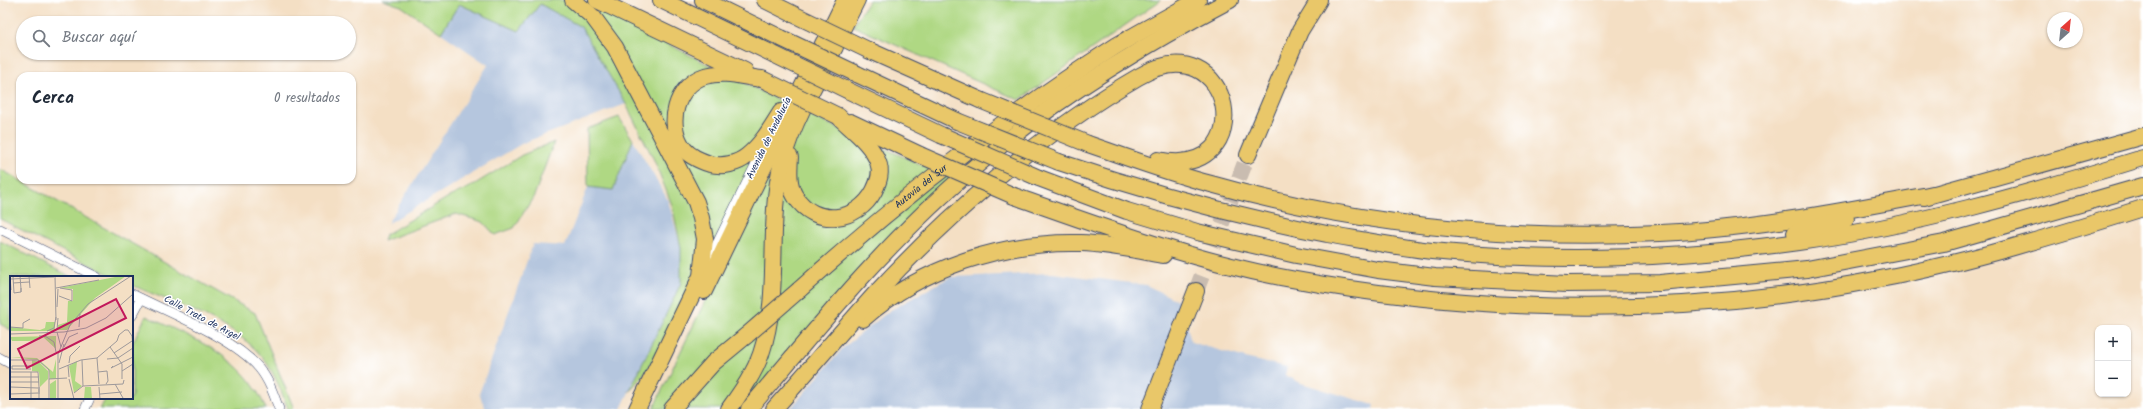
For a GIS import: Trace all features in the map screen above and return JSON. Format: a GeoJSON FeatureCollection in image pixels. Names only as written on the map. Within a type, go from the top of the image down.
{"type":"FeatureCollection","features":[{"type":"Feature","properties":{"kind":"highway"},"geometry":{"type":"LineString","coordinates":[[573,0],[593,17],[615,47],[690,188],[701,218],[705,239],[701,276],[637,409]]}},
{"type":"Feature","properties":{"kind":"highway"},"geometry":{"type":"LineString","coordinates":[[597,0],[920,155],[1014,196],[1116,232],[1220,262],[1290,279],[1380,293],[1524,306],[1661,306],[1744,299],[1879,279],[1945,265],[2143,208]]}},
{"type":"Feature","properties":{"kind":"highway"},"geometry":{"type":"LineString","coordinates":[[661,0],[941,135],[1039,178],[1127,211],[1197,232],[1378,270],[1435,277],[1567,284],[1660,283],[1807,269],[1944,243],[2143,186]]}},
{"type":"Feature","properties":{"kind":"highway"},"geometry":{"type":"LineString","coordinates":[[703,0],[957,121],[1059,162],[1136,188],[1201,206],[1373,243],[1439,251],[1539,257],[1613,257],[1709,253],[1800,242],[1924,219],[2143,158]]}},
{"type":"Feature","properties":{"kind":"highway"},"geometry":{"type":"LineString","coordinates":[[765,0],[868,50],[980,100],[1088,144],[1212,184],[1304,207],[1406,223],[1489,232],[1562,234],[1660,233],[1792,220],[1933,194]]}},
{"type":"Feature","properties":{"kind":"highway","name":"Autovía del Sur"},"geometry":{"type":"LineString","coordinates":[[672,409],[713,363],[929,181],[999,126],[1118,46],[1198,0]]}},
{"type":"Feature","properties":{"kind":"highway","name":"Autovía del Sur"},"geometry":{"type":"LineString","coordinates":[[749,409],[844,297],[902,236],[975,166],[1021,130],[1085,84],[1182,25],[1230,0]]}},
{"type":"Feature","properties":{"kind":"highway"},"geometry":{"type":"LineString","coordinates":[[1248,155],[1300,31],[1319,0]]}},
{"type":"Feature","properties":{"kind":"highway"},"geometry":{"type":"LineString","coordinates":[[829,44],[819,91],[794,144],[789,168],[790,184],[795,196],[802,204],[822,216],[834,217],[854,214],[863,207],[871,197],[879,181],[880,171],[878,162],[871,147],[838,116]]}},
{"type":"Feature","properties":{"kind":"highway"},"geometry":{"type":"LineString","coordinates":[[647,409],[829,44]]}},
{"type":"Feature","properties":{"kind":"highway"},"geometry":{"type":"LineString","coordinates":[[729,409],[750,377],[760,355],[770,320],[773,288],[776,196],[782,161],[813,89],[829,44]]}},
{"type":"Feature","properties":{"kind":"highway"},"geometry":{"type":"LineString","coordinates":[[774,409],[876,294],[973,197],[1075,117],[1132,80],[1156,68],[1172,65],[1186,66],[1201,72],[1217,86],[1224,105],[1225,123],[1220,138],[1208,152],[1192,160],[1173,164],[1088,144]]}},
{"type":"Feature","properties":{"kind":"highway"},"geometry":{"type":"LineString","coordinates":[[762,79],[730,73],[704,77],[694,82],[686,89],[676,107],[674,116],[678,140],[684,150],[699,160],[717,166],[732,164],[746,156],[761,142],[781,112]]}},
{"type":"Feature","properties":{"kind":"highway"},"geometry":{"type":"LineString","coordinates":[[1613,257],[1799,233],[2143,136]]}},
{"type":"Feature","properties":{"kind":"highway"},"geometry":{"type":"LineString","coordinates":[[819,359],[872,311],[922,278],[961,262],[1000,250],[1039,244],[1082,243],[1182,259],[1220,262]]}},
{"type":"Feature","properties":{"kind":"highway"},"geometry":{"type":"LineString","coordinates":[[1150,409],[1196,291]]}},
{"type":"Feature","properties":{"kind":"main road"},"geometry":{"type":"LineString","coordinates":[[829,44],[844,0]]}},
{"type":"Feature","properties":{"kind":"main road"},"geometry":{"type":"LineString","coordinates":[[829,44],[850,16],[858,0]]}},
{"type":"Feature","properties":{"kind":"street","name":"Avenida de Andalucía"},"geometry":{"type":"LineString","coordinates":[[701,276],[837,0]]}},
{"type":"Feature","properties":{"kind":"street"},"geometry":{"type":"LineString","coordinates":[[850,16],[861,0]]}},
{"type":"Feature","properties":{"kind":"street"},"geometry":{"type":"LineString","coordinates":[[0,229],[95,276]]}},
{"type":"Feature","properties":{"kind":"street"},"geometry":{"type":"LineString","coordinates":[[133,311],[136,296]]}},
{"type":"Feature","properties":{"kind":"street","name":"Calle Trato de Argel"},"geometry":{"type":"LineString","coordinates":[[136,296],[226,342],[245,354],[264,376],[280,409]]}},
{"type":"Feature","properties":{"kind":"street"},"geometry":{"type":"LineString","coordinates":[[0,358],[10,363]]}},
{"type":"Feature","properties":{"kind":"shaded area"},"geometry":{"type":"Polygon","coordinates":[[[458,4],[519,31],[540,4],[581,26],[626,104],[523,143],[387,224],[488,65],[441,33],[458,4]]]}},
{"type":"Feature","properties":{"kind":"shaded area"},"geometry":{"type":"Polygon","coordinates":[[[633,140],[668,200],[681,248],[681,283],[621,409],[486,409],[479,394],[533,244],[565,246],[588,187],[613,190],[633,140]]]}},
{"type":"Feature","properties":{"kind":"shaded area"},"geometry":{"type":"Polygon","coordinates":[[[1052,273],[1146,285],[1181,302],[1191,342],[1249,359],[1287,367],[1285,375],[1301,383],[1374,405],[1373,409],[790,409],[843,348],[889,311],[950,277],[1052,273]]]}},
{"type":"Feature","properties":{"kind":"green space"},"geometry":{"type":"Polygon","coordinates":[[[383,0],[581,0],[782,102],[725,222],[648,369],[629,392],[681,283],[681,248],[672,205],[654,160],[626,104],[581,27],[540,4],[519,31],[459,4],[441,33],[401,6],[383,0]]]}},
{"type":"Feature","properties":{"kind":"green space"},"geometry":{"type":"Polygon","coordinates":[[[869,0],[1161,0],[1019,100],[853,26],[869,0]]]}},
{"type":"Feature","properties":{"kind":"green space"},"geometry":{"type":"Polygon","coordinates":[[[797,110],[954,179],[742,409],[653,409],[797,110]]]}},
{"type":"Feature","properties":{"kind":"green space"},"geometry":{"type":"Polygon","coordinates":[[[619,117],[633,140],[613,190],[588,187],[587,129],[619,117]]]}},
{"type":"Feature","properties":{"kind":"green space"},"geometry":{"type":"Polygon","coordinates":[[[554,142],[534,196],[514,228],[495,235],[483,222],[456,214],[383,241],[385,235],[447,198],[470,187],[522,155],[554,142]]]}},
{"type":"Feature","properties":{"kind":"green space"},"geometry":{"type":"Polygon","coordinates":[[[0,169],[16,178],[16,184],[27,184],[255,313],[294,409],[288,409],[276,379],[266,362],[254,348],[240,336],[186,307],[133,285],[133,276],[112,276],[0,219],[0,169]]]}},
{"type":"Feature","properties":{"kind":"green space"},"geometry":{"type":"Polygon","coordinates":[[[0,241],[69,276],[10,276],[10,329],[0,324],[0,241]]]}},
{"type":"Feature","properties":{"kind":"green space"},"geometry":{"type":"Polygon","coordinates":[[[146,316],[200,342],[231,362],[245,375],[257,391],[266,409],[100,409],[105,399],[133,399],[133,342],[146,316]]]}},
{"type":"Feature","properties":{"kind":"tunnel"},"geometry":{"type":"LineString","coordinates":[[1196,291],[1248,155]]}}]}
